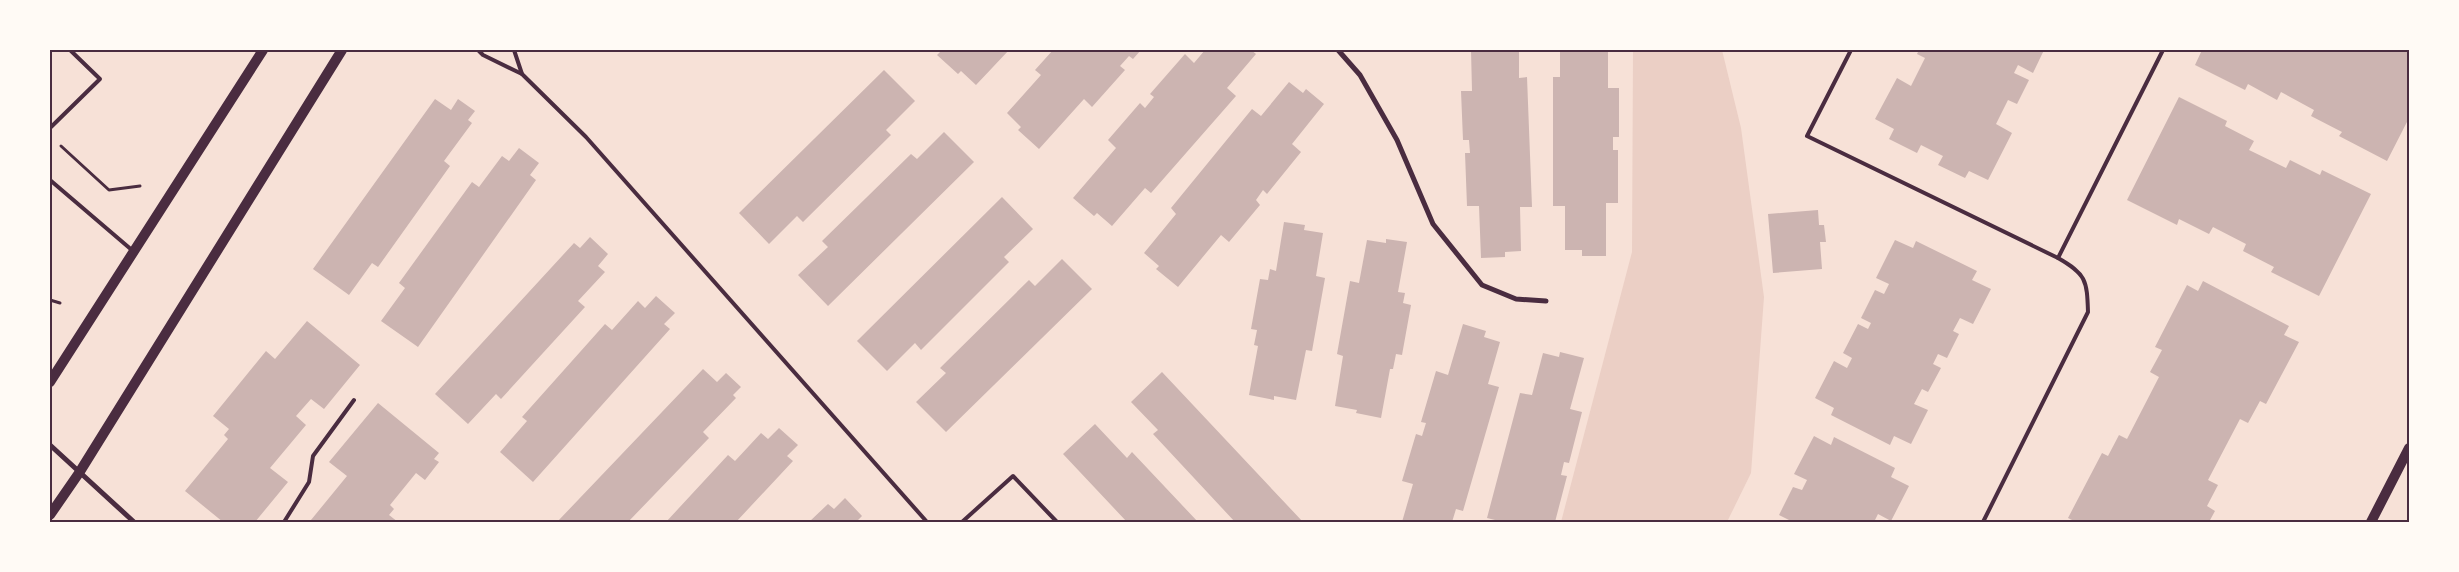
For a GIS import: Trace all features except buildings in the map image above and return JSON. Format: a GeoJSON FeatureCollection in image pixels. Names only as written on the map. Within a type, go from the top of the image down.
{"type":"FeatureCollection","features":[{"type":"Feature","properties":{"kind":"main road"},"geometry":{"type":"LineString","coordinates":[[50,382],[107,295],[132,251],[263,50]]}},
{"type":"Feature","properties":{"kind":"main road"},"geometry":{"type":"LineString","coordinates":[[50,515],[79,473],[342,50]]}},
{"type":"Feature","properties":{"kind":"main road"},"geometry":{"type":"LineString","coordinates":[[2372,522],[2409,448]]}},
{"type":"Feature","properties":{"kind":"street"},"geometry":{"type":"LineString","coordinates":[[1338,50],[1360,75],[1397,140],[1433,224],[1482,285],[1516,299],[1546,302]]}},
{"type":"Feature","properties":{"kind":"street"},"geometry":{"type":"LineString","coordinates":[[50,445],[134,522]]}},
{"type":"Feature","properties":{"kind":"lane"},"geometry":{"type":"LineString","coordinates":[[50,128],[100,79],[70,50]]}},
{"type":"Feature","properties":{"kind":"lane"},"geometry":{"type":"LineString","coordinates":[[478,50],[522,74],[586,137],[927,522]]}},
{"type":"Feature","properties":{"kind":"lane"},"geometry":{"type":"LineString","coordinates":[[514,50],[522,74]]}},
{"type":"Feature","properties":{"kind":"lane"},"geometry":{"type":"LineString","coordinates":[[1851,50],[1807,136],[2058,258],[2078,270],[2087,287],[2088,312],[1983,522]]}},
{"type":"Feature","properties":{"kind":"lane"},"geometry":{"type":"LineString","coordinates":[[2058,258],[2163,50]]}},
{"type":"Feature","properties":{"kind":"lane"},"geometry":{"type":"LineString","coordinates":[[50,180],[132,251]]}},
{"type":"Feature","properties":{"kind":"lane"},"geometry":{"type":"LineString","coordinates":[[284,522],[309,482],[313,456],[354,400]]}},
{"type":"Feature","properties":{"kind":"lane"},"geometry":{"type":"LineString","coordinates":[[962,522],[1012,476],[1057,522]]}},
{"type":"Feature","properties":{"kind":"path"},"geometry":{"type":"LineString","coordinates":[[56,141],[109,190],[140,186]]}},
{"type":"Feature","properties":{"kind":"path"},"geometry":{"type":"LineString","coordinates":[[50,300],[60,303]]}},
{"type":"Feature","properties":{"kind":"shaded area"},"geometry":{"type":"Polygon","coordinates":[[[1633,50],[1722,50],[1741,128],[1764,297],[1751,473],[1727,522],[1561,522],[1632,252],[1633,50]]]}}]}
